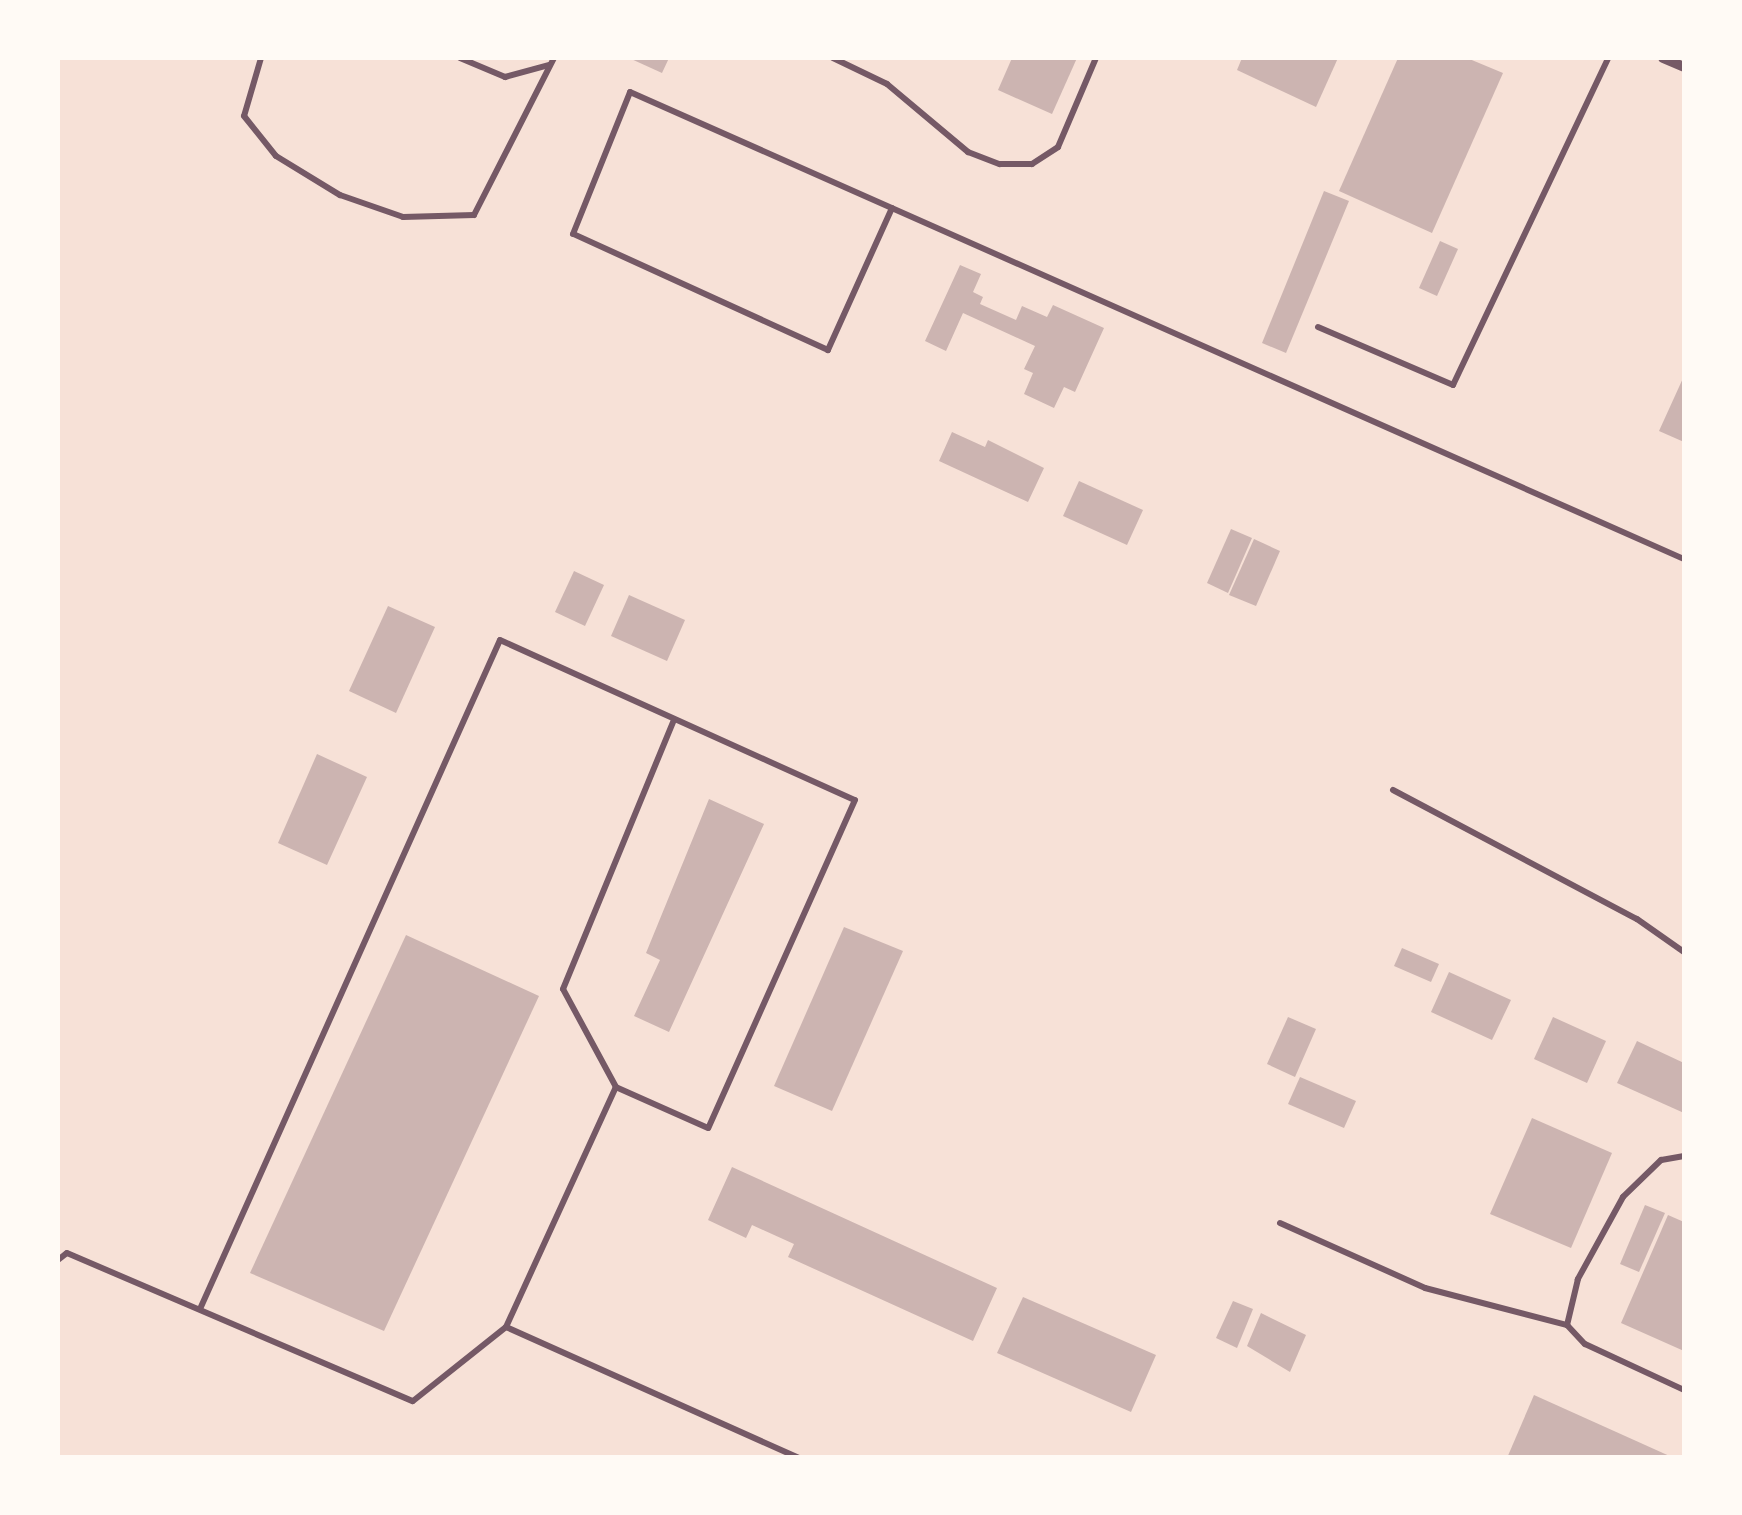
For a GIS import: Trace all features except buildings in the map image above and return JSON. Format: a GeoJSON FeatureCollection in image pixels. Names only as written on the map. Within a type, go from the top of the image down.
{"type":"FeatureCollection","features":[{"type":"Feature","properties":{"kind":"street"},"geometry":{"type":"LineString","coordinates":[[1663,58],[1684,67]]}},
{"type":"Feature","properties":{"kind":"lane"},"geometry":{"type":"LineString","coordinates":[[261,58],[244,116],[276,156],[340,195],[403,218],[474,214],[552,61]]}},
{"type":"Feature","properties":{"kind":"lane"},"geometry":{"type":"LineString","coordinates":[[460,58],[505,77],[552,61]]}},
{"type":"Feature","properties":{"kind":"lane"},"geometry":{"type":"LineString","coordinates":[[833,58],[887,84],[968,152],[1000,164],[1032,164],[1058,147],[1096,58]]}},
{"type":"Feature","properties":{"kind":"lane"},"geometry":{"type":"LineString","coordinates":[[1318,327],[1453,385],[1608,58]]}},
{"type":"Feature","properties":{"kind":"lane"},"geometry":{"type":"LineString","coordinates":[[892,208],[828,350],[573,234],[630,92],[892,208],[1684,559]]}},
{"type":"Feature","properties":{"kind":"lane"},"geometry":{"type":"LineString","coordinates":[[200,1309],[500,640],[673,722],[856,800],[708,1128],[616,1086],[563,989],[673,722]]}},
{"type":"Feature","properties":{"kind":"lane"},"geometry":{"type":"LineString","coordinates":[[1393,790],[1636,919],[1684,952]]}},
{"type":"Feature","properties":{"kind":"lane"},"geometry":{"type":"LineString","coordinates":[[58,1260],[67,1252],[414,1401],[506,1327],[616,1086]]}},
{"type":"Feature","properties":{"kind":"lane"},"geometry":{"type":"LineString","coordinates":[[1567,1325],[1578,1279],[1624,1197],[1661,1160],[1684,1156]]}},
{"type":"Feature","properties":{"kind":"lane"},"geometry":{"type":"LineString","coordinates":[[1280,1224],[1425,1288],[1567,1325],[1584,1344],[1684,1390]]}},
{"type":"Feature","properties":{"kind":"lane"},"geometry":{"type":"LineString","coordinates":[[506,1327],[799,1458]]}}]}
